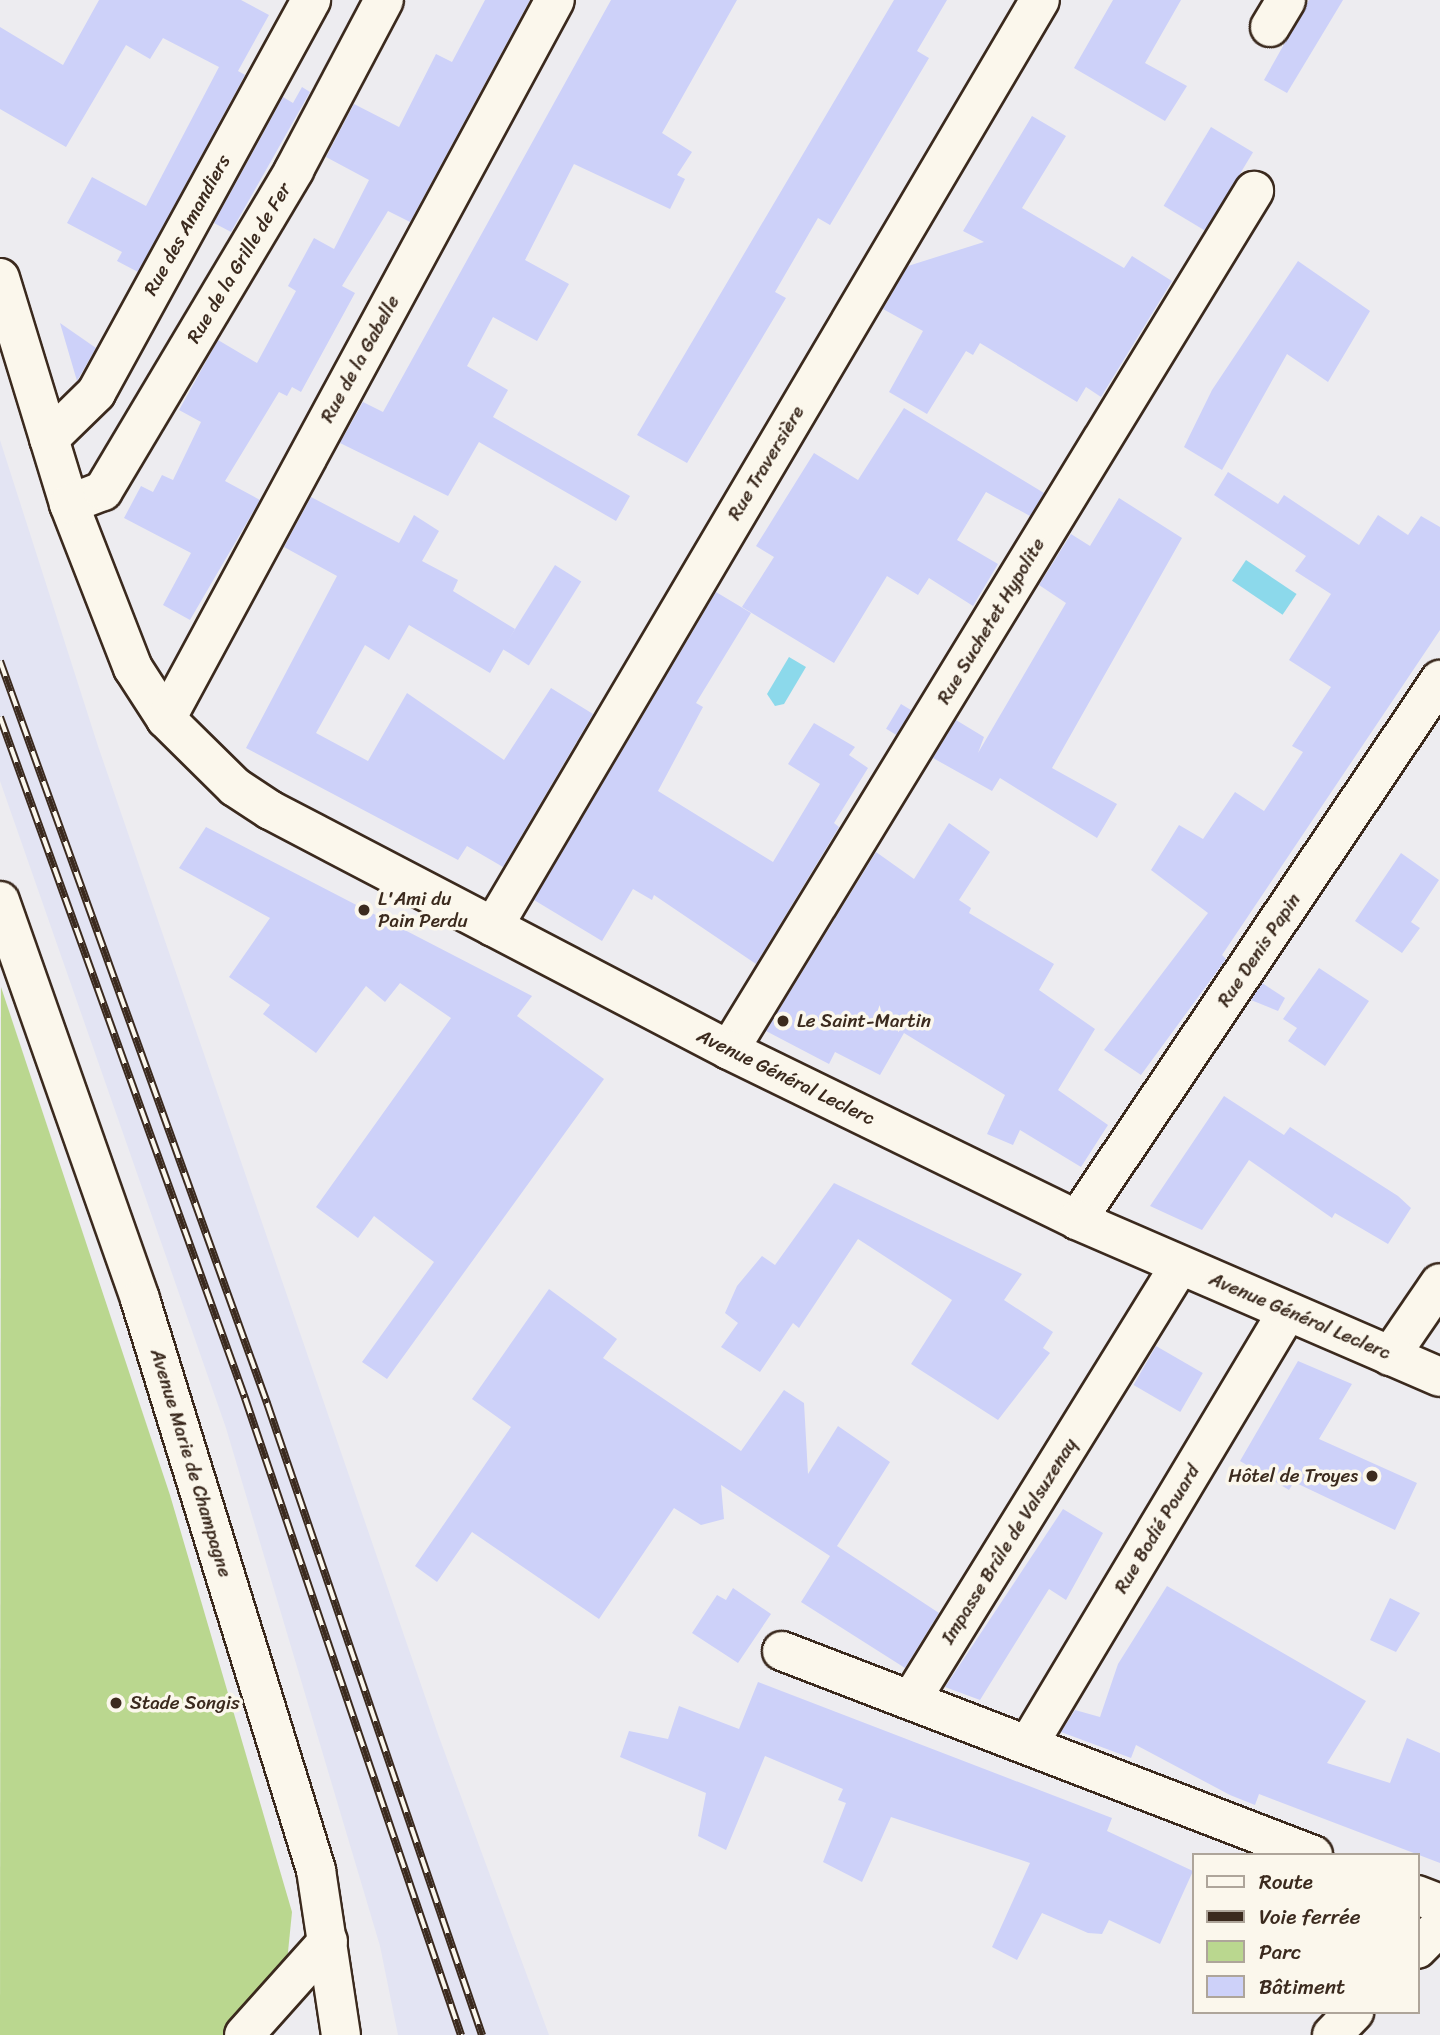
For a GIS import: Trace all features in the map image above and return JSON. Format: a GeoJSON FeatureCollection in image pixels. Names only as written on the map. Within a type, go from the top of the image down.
{"type":"FeatureCollection","features":[{"type":"Feature","properties":{"kind":"street","name":"Rue des Amandiers"},"geometry":{"type":"LineString","coordinates":[[49,439],[96,393],[311,0]]}},
{"type":"Feature","properties":{"kind":"street","name":"Rue de la Grille de Fer"},"geometry":{"type":"LineString","coordinates":[[69,504],[103,491],[112,477],[294,170],[384,0]]}},
{"type":"Feature","properties":{"kind":"street","name":"Rue de la Gabelle"},"geometry":{"type":"LineString","coordinates":[[166,719],[555,0]]}},
{"type":"Feature","properties":{"kind":"street","name":"Rue Traversière"},"geometry":{"type":"LineString","coordinates":[[493,927],[1040,0]]}},
{"type":"Feature","properties":{"kind":"street","name":"Rue Suchetet Hypolite"},"geometry":{"type":"LineString","coordinates":[[729,1050],[1254,191]]}},
{"type":"Feature","properties":{"kind":"street","name":"Avenue Général Leclerc"},"geometry":{"type":"LineString","coordinates":[[0,278],[69,504],[133,668],[166,719],[235,787],[270,810],[729,1050],[1077,1220],[1440,1377]]}},
{"type":"Feature","properties":{"kind":"street","name":"Rue Denis Papin"},"geometry":{"type":"LineString","coordinates":[[1077,1220],[1440,680]]}},
{"type":"Feature","properties":{"kind":"street","name":"Avenue Marie de Champagne"},"geometry":{"type":"LineString","coordinates":[[0,901],[140,1299],[316,1870],[341,2035]]}},
{"type":"Feature","properties":{"kind":"street","name":"Impasse Brûle de Valsuzenay"},"geometry":{"type":"LineString","coordinates":[[911,1700],[1180,1265]]}},
{"type":"Feature","properties":{"kind":"street"},"geometry":{"type":"LineString","coordinates":[[1391,1356],[1440,1283]]}},
{"type":"Feature","properties":{"kind":"street","name":"Rue Bodié Pouard"},"geometry":{"type":"LineString","coordinates":[[1028,1745],[1287,1312]]}},
{"type":"Feature","properties":{"kind":"street"},"geometry":{"type":"LineString","coordinates":[[782,1651],[1307,1853]]}},
{"type":"Feature","properties":{"kind":"street"},"geometry":{"type":"LineString","coordinates":[[1419,1896],[1440,1904]]}},
{"type":"Feature","properties":{"kind":"street"},"geometry":{"type":"LineString","coordinates":[[1419,1947],[1440,1926]]}},
{"type":"Feature","properties":{"kind":"street"},"geometry":{"type":"LineString","coordinates":[[244,2035],[328,1941]]}},
{"type":"Feature","properties":{"kind":"street"},"geometry":{"type":"LineString","coordinates":[[1332,2035],[1352,2014]]}},
{"type":"Feature","properties":{"kind":"shaded area"},"geometry":{"type":"Polygon","coordinates":[[[0,440],[98,746],[439,1737],[549,2035],[398,2035],[380,1946],[226,1428],[0,781],[0,440]]]}},
{"type":"Feature","properties":{"kind":"green space","name":"Stade Songis"},"geometry":{"type":"Polygon","coordinates":[[[1,987],[170,1495],[292,1912],[286,1972],[230,2035],[0,2035],[1,987]]]}},
{"type":"Feature","properties":{"kind":"water"},"geometry":{"type":"Polygon","coordinates":[[[1246,560],[1297,594],[1283,615],[1232,581],[1246,560]]]}},
{"type":"Feature","properties":{"kind":"water"},"geometry":{"type":"Polygon","coordinates":[[[789,657],[806,667],[784,704],[775,706],[767,694],[789,657]]]}},
{"type":"Feature","properties":{"kind":"building"},"geometry":{"type":"Polygon","coordinates":[[[99,0],[241,0],[269,15],[238,71],[245,75],[138,272],[117,261],[122,252],[67,223],[92,177],[146,206],[219,67],[163,38],[150,59],[126,45],[66,147],[0,109],[0,27],[63,65],[99,0]]]}},
{"type":"Feature","properties":{"kind":"building"},"geometry":{"type":"Polygon","coordinates":[[[485,0],[530,0],[410,222],[388,211],[342,286],[355,293],[301,392],[292,387],[287,396],[279,392],[225,481],[260,500],[190,620],[163,605],[191,553],[124,518],[141,486],[153,492],[162,475],[173,480],[201,422],[179,410],[218,340],[257,363],[296,291],[288,286],[314,238],[334,249],[369,180],[326,157],[354,104],[399,127],[436,54],[452,62],[485,0]]]}},
{"type":"Feature","properties":{"kind":"building"},"geometry":{"type":"Polygon","coordinates":[[[611,0],[737,0],[662,133],[692,152],[677,175],[685,179],[670,209],[574,164],[525,260],[569,284],[537,341],[493,317],[467,366],[508,390],[493,417],[630,496],[616,521],[479,442],[448,496],[340,443],[363,402],[383,412],[611,0]]]}},
{"type":"Feature","properties":{"kind":"building"},"geometry":{"type":"Polygon","coordinates":[[[894,0],[947,0],[917,51],[929,58],[830,225],[818,218],[775,292],[786,298],[687,463],[637,435],[894,0]]]}},
{"type":"Feature","properties":{"kind":"building"},"geometry":{"type":"Polygon","coordinates":[[[1113,0],[1181,0],[1145,63],[1187,86],[1165,121],[1074,68],[1113,0]]]}},
{"type":"Feature","properties":{"kind":"building"},"geometry":{"type":"Polygon","coordinates":[[[1309,0],[1343,0],[1287,93],[1264,80],[1309,0]]]}},
{"type":"Feature","properties":{"kind":"building"},"geometry":{"type":"Polygon","coordinates":[[[302,87],[310,92],[231,232],[214,223],[283,97],[293,103],[302,87]]]}},
{"type":"Feature","properties":{"kind":"building"},"geometry":{"type":"Polygon","coordinates":[[[1032,116],[1066,136],[1022,208],[1124,268],[1132,256],[1172,281],[1101,397],[1086,387],[1077,402],[980,343],[973,355],[966,351],[927,414],[889,392],[923,331],[883,309],[908,266],[984,242],[963,231],[1032,116]]]}},
{"type":"Feature","properties":{"kind":"building"},"geometry":{"type":"Polygon","coordinates":[[[1211,127],[1253,152],[1206,231],[1164,206],[1211,127]]]}},
{"type":"Feature","properties":{"kind":"building"},"geometry":{"type":"Polygon","coordinates":[[[1298,261],[1370,311],[1328,382],[1287,354],[1222,470],[1184,447],[1212,390],[1298,261]]]}},
{"type":"Feature","properties":{"kind":"building"},"geometry":{"type":"Polygon","coordinates":[[[60,323],[96,348],[77,381],[60,323]]]}},
{"type":"Feature","properties":{"kind":"building"},"geometry":{"type":"Polygon","coordinates":[[[904,408],[1044,493],[1030,516],[986,492],[957,540],[998,564],[973,606],[929,578],[918,595],[887,576],[834,663],[742,607],[774,557],[756,546],[814,453],[858,480],[904,408]]]}},
{"type":"Feature","properties":{"kind":"building"},"geometry":{"type":"Polygon","coordinates":[[[1228,472],[1278,504],[1284,495],[1359,545],[1378,515],[1408,535],[1421,516],[1440,527],[1440,630],[1222,955],[1226,959],[1141,1075],[1104,1050],[1208,913],[1151,870],[1179,825],[1203,839],[1235,792],[1264,811],[1303,752],[1292,746],[1331,687],[1289,660],[1331,594],[1295,571],[1306,556],[1214,495],[1228,472]]]}},
{"type":"Feature","properties":{"kind":"building"},"geometry":{"type":"Polygon","coordinates":[[[311,497],[399,543],[414,515],[439,531],[422,561],[458,580],[453,591],[515,629],[490,673],[409,625],[389,660],[365,645],[316,733],[368,761],[407,693],[504,760],[551,688],[593,714],[503,867],[467,846],[458,860],[246,748],[337,576],[284,547],[311,497]]]}},
{"type":"Feature","properties":{"kind":"building"},"geometry":{"type":"Polygon","coordinates":[[[1119,498],[1182,538],[1052,768],[1117,804],[1097,838],[1000,778],[992,791],[933,758],[956,720],[984,737],[978,753],[1066,603],[1039,585],[1071,534],[1090,546],[1119,498]]]}},
{"type":"Feature","properties":{"kind":"building"},"geometry":{"type":"Polygon","coordinates":[[[555,565],[581,581],[529,665],[503,649],[555,565]]]}},
{"type":"Feature","properties":{"kind":"building"},"geometry":{"type":"Polygon","coordinates":[[[716,592],[751,613],[696,703],[703,707],[658,791],[773,862],[820,784],[788,764],[814,723],[855,747],[849,755],[868,768],[834,823],[839,827],[756,964],[654,895],[652,900],[633,889],[602,941],[534,900],[716,592]]]}},
{"type":"Feature","properties":{"kind":"building"},"geometry":{"type":"Polygon","coordinates":[[[901,704],[911,710],[896,735],[886,729],[901,704]]]}},
{"type":"Feature","properties":{"kind":"building"},"geometry":{"type":"Polygon","coordinates":[[[949,823],[990,852],[959,900],[971,908],[969,913],[1054,964],[1039,990],[1095,1029],[1058,1090],[1108,1125],[1081,1167],[1020,1130],[1013,1145],[987,1134],[1005,1095],[904,1033],[880,1075],[835,1052],[829,1064],[766,1031],[876,852],[914,879],[949,823]]]}},
{"type":"Feature","properties":{"kind":"building"},"geometry":{"type":"Polygon","coordinates":[[[206,827],[532,996],[517,1016],[604,1079],[387,1379],[362,1362],[434,1262],[374,1216],[358,1238],[316,1207],[451,1018],[400,983],[385,1002],[366,986],[316,1053],[263,1014],[270,1005],[229,977],[270,918],[179,868],[206,827]]]}},
{"type":"Feature","properties":{"kind":"building"},"geometry":{"type":"Polygon","coordinates":[[[1401,853],[1439,880],[1411,922],[1420,928],[1402,953],[1355,921],[1401,853]]]}},
{"type":"Feature","properties":{"kind":"building"},"geometry":{"type":"Polygon","coordinates":[[[1319,968],[1369,1001],[1325,1066],[1288,1041],[1297,1028],[1283,1019],[1319,968]]]}},
{"type":"Feature","properties":{"kind":"building"},"geometry":{"type":"Polygon","coordinates":[[[1262,983],[1285,998],[1278,1011],[1251,1000],[1262,983]]]}},
{"type":"Feature","properties":{"kind":"building"},"geometry":{"type":"Polygon","coordinates":[[[1224,1096],[1284,1135],[1290,1127],[1398,1196],[1411,1208],[1388,1244],[1335,1213],[1332,1218],[1249,1160],[1202,1230],[1150,1206],[1224,1096]]]}},
{"type":"Feature","properties":{"kind":"building"},"geometry":{"type":"Polygon","coordinates":[[[834,1183],[1022,1274],[1004,1300],[1053,1332],[1043,1348],[1050,1353],[998,1420],[911,1364],[952,1300],[858,1239],[799,1328],[793,1323],[760,1372],[721,1347],[738,1323],[725,1313],[737,1286],[762,1256],[775,1265],[834,1183]]]}},
{"type":"Feature","properties":{"kind":"building"},"geometry":{"type":"Polygon","coordinates":[[[549,1289],[617,1339],[603,1358],[741,1451],[784,1390],[804,1403],[808,1474],[838,1426],[890,1462],[837,1546],[939,1613],[905,1668],[801,1602],[830,1556],[721,1485],[724,1519],[701,1525],[674,1508],[599,1619],[472,1532],[437,1582],[415,1566],[511,1427],[472,1399],[549,1289]]]}},
{"type":"Feature","properties":{"kind":"building"},"geometry":{"type":"Polygon","coordinates":[[[1156,1346],[1203,1373],[1180,1412],[1134,1385],[1156,1346]]]}},
{"type":"Feature","properties":{"kind":"building"},"geometry":{"type":"Polygon","coordinates":[[[1298,1361],[1352,1384],[1319,1439],[1417,1483],[1395,1530],[1294,1482],[1289,1490],[1240,1461],[1298,1361]]]}},
{"type":"Feature","properties":{"kind":"building"},"geometry":{"type":"Polygon","coordinates":[[[1063,1509],[1103,1533],[1066,1600],[1049,1589],[980,1700],[945,1687],[1063,1509]]]}},
{"type":"Feature","properties":{"kind":"building"},"geometry":{"type":"Polygon","coordinates":[[[1167,1586],[1366,1701],[1327,1763],[1390,1783],[1407,1738],[1440,1753],[1440,1863],[1259,1794],[1255,1805],[1230,1795],[1136,1745],[1131,1758],[1061,1732],[1075,1710],[1100,1717],[1118,1664],[1167,1586]]]}},
{"type":"Feature","properties":{"kind":"building"},"geometry":{"type":"Polygon","coordinates":[[[733,1588],[771,1614],[738,1663],[692,1633],[717,1595],[726,1600],[733,1588]]]}},
{"type":"Feature","properties":{"kind":"building"},"geometry":{"type":"Polygon","coordinates":[[[1390,1598],[1420,1613],[1396,1652],[1370,1640],[1390,1598]]]}},
{"type":"Feature","properties":{"kind":"building"},"geometry":{"type":"Polygon","coordinates":[[[758,1682],[1112,1818],[1107,1831],[1192,1871],[1192,1873],[1160,1944],[1109,1920],[1102,1934],[1088,1933],[1042,1913],[1017,1960],[992,1947],[1030,1863],[891,1817],[862,1882],[823,1862],[846,1803],[838,1800],[843,1789],[765,1756],[726,1850],[698,1836],[706,1793],[620,1757],[629,1731],[668,1739],[679,1706],[739,1729],[758,1682]]]}},
{"type":"Feature","properties":{"kind":"railway"},"geometry":{"type":"LineString","coordinates":[[0,661],[267,1403],[482,2035]]}},
{"type":"Feature","properties":{"kind":"railway"},"geometry":{"type":"LineString","coordinates":[[0,717],[245,1398],[461,2035]]}},
{"type":"Feature","properties":{"kind":"place","name":"L'Ami du Pain Perdu"},"geometry":{"type":"Point","coordinates":[364,910]}},
{"type":"Feature","properties":{"kind":"place","name":"Le Saint-Martin"},"geometry":{"type":"Point","coordinates":[783,1021]}},
{"type":"Feature","properties":{"kind":"place","name":"Hôtel de Troyes"},"geometry":{"type":"Point","coordinates":[1372,1476]}},
{"type":"Feature","properties":{"kind":"place","name":"Stade Songis"},"geometry":{"type":"Point","coordinates":[116,1703]}}]}
